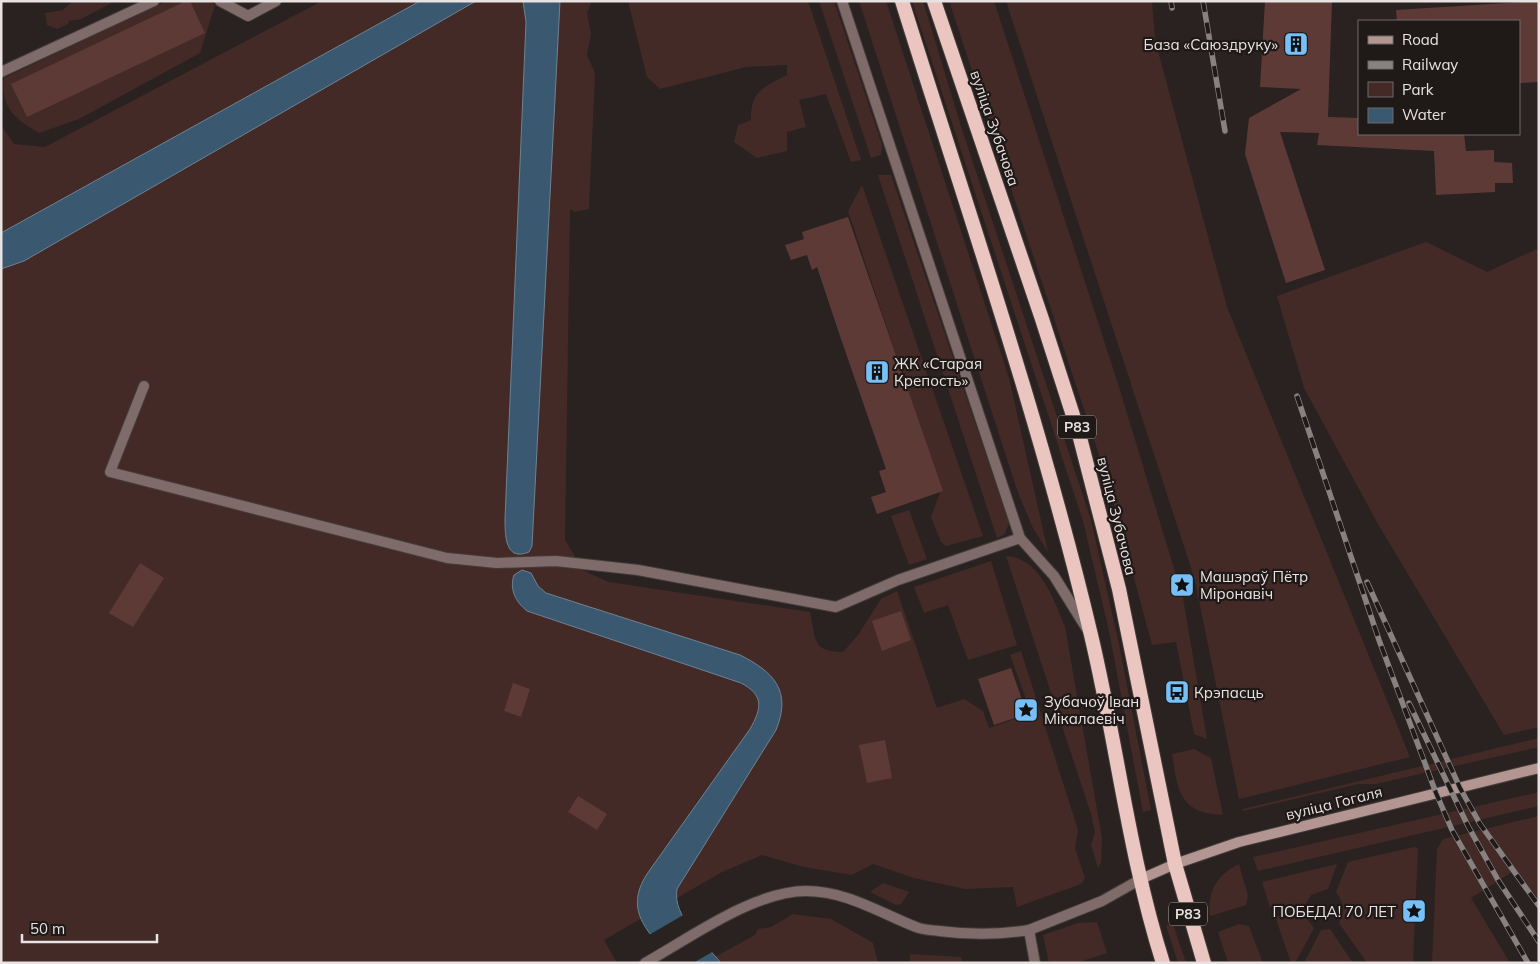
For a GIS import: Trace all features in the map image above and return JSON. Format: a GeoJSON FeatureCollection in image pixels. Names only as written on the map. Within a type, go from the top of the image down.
{"type":"FeatureCollection","features":[{"type":"Feature","properties":{"kind":"highway","name":"Р83"},"geometry":{"type":"LineString","coordinates":[[902,1],[1011,340],[1047,466],[1091,636],[1140,879],[1163,963]]}},
{"type":"Feature","properties":{"kind":"highway","name":"вуліца Зубачова"},"geometry":{"type":"LineString","coordinates":[[934,1],[1079,434],[1119,589],[1175,864],[1204,963]]}},
{"type":"Feature","properties":{"kind":"main road","name":"вуліца Гогаля"},"geometry":{"type":"LineString","coordinates":[[1140,879],[1175,864],[1239,842],[1539,768]]}},
{"type":"Feature","properties":{"kind":"street"},"geometry":{"type":"LineString","coordinates":[[1,72],[154,1]]}},
{"type":"Feature","properties":{"kind":"street"},"geometry":{"type":"LineString","coordinates":[[220,1],[248,16],[276,1]]}},
{"type":"Feature","properties":{"kind":"street"},"geometry":{"type":"LineString","coordinates":[[842,1],[1020,538],[1054,576],[1091,636]]}},
{"type":"Feature","properties":{"kind":"street"},"geometry":{"type":"LineString","coordinates":[[144,386],[110,472],[447,558],[497,563],[556,561],[638,570],[836,607],[898,580],[1020,538]]}},
{"type":"Feature","properties":{"kind":"street"},"geometry":{"type":"LineString","coordinates":[[645,963],[748,905],[775,896],[806,891],[848,897],[918,928],[996,936],[1029,930],[1102,900],[1140,879]]}},
{"type":"Feature","properties":{"kind":"street"},"geometry":{"type":"LineString","coordinates":[[1029,930],[1035,963]]}},
{"type":"Feature","properties":{"kind":"green space"},"geometry":{"type":"Polygon","coordinates":[[[73,1],[115,1],[81,19],[69,21],[68,24],[57,29],[47,25],[45,13],[63,10],[73,1]]]}},
{"type":"Feature","properties":{"kind":"green space"},"geometry":{"type":"Polygon","coordinates":[[[167,1],[209,1],[215,5],[200,53],[79,119],[39,133],[17,118],[12,112],[5,98],[3,89],[4,78],[167,1]]]}},
{"type":"Feature","properties":{"kind":"green space"},"geometry":{"type":"Polygon","coordinates":[[[322,1],[592,1],[587,13],[591,34],[587,55],[595,73],[589,209],[575,212],[570,209],[565,540],[584,571],[609,582],[810,612],[817,642],[825,649],[833,651],[843,652],[858,635],[881,599],[897,591],[937,708],[964,699],[983,711],[989,728],[1031,713],[1010,655],[1021,651],[1078,830],[1075,848],[1085,878],[1081,884],[1017,907],[1013,887],[965,889],[914,878],[873,864],[852,875],[804,867],[762,855],[722,872],[604,940],[617,963],[1,963],[1,125],[14,144],[45,147],[322,1]]]}},
{"type":"Feature","properties":{"kind":"green space"},"geometry":{"type":"Polygon","coordinates":[[[628,1],[808,1],[861,160],[851,162],[826,94],[799,100],[806,127],[787,132],[787,151],[757,158],[734,142],[738,125],[751,120],[751,110],[756,96],[765,87],[787,75],[787,65],[746,67],[660,89],[647,77],[628,1]]]}},
{"type":"Feature","properties":{"kind":"green space"},"geometry":{"type":"Polygon","coordinates":[[[819,1],[834,1],[882,145],[881,155],[871,158],[819,1]]]}},
{"type":"Feature","properties":{"kind":"green space"},"geometry":{"type":"Polygon","coordinates":[[[859,1],[886,1],[1009,378],[1048,552],[1033,528],[1018,493],[859,1]]]}},
{"type":"Feature","properties":{"kind":"green space"},"geometry":{"type":"Polygon","coordinates":[[[912,1],[923,1],[960,123],[1091,520],[1119,644],[1151,810],[1143,812],[1109,631],[1083,521],[912,1]]]}},
{"type":"Feature","properties":{"kind":"green space"},"geometry":{"type":"Polygon","coordinates":[[[949,1],[994,1],[1119,387],[1183,598],[1207,739],[1194,734],[1176,642],[1152,645],[1108,482],[949,1]]]}},
{"type":"Feature","properties":{"kind":"green space"},"geometry":{"type":"Polygon","coordinates":[[[1006,1],[1152,1],[1155,40],[1227,307],[1410,757],[1239,799],[1195,580],[1006,1]]]}},
{"type":"Feature","properties":{"kind":"green space"},"geometry":{"type":"Polygon","coordinates":[[[878,175],[891,175],[1009,523],[1005,534],[997,538],[878,175]]]}},
{"type":"Feature","properties":{"kind":"green space"},"geometry":{"type":"Polygon","coordinates":[[[862,185],[983,536],[946,546],[941,542],[931,517],[941,490],[848,211],[862,185]]]}},
{"type":"Feature","properties":{"kind":"green space"},"geometry":{"type":"Polygon","coordinates":[[[1426,242],[1487,272],[1539,248],[1539,727],[1504,735],[1378,524],[1304,388],[1277,296],[1426,242]]]}},
{"type":"Feature","properties":{"kind":"green space"},"geometry":{"type":"Polygon","coordinates":[[[909,510],[927,559],[909,565],[891,516],[909,510]]]}},
{"type":"Feature","properties":{"kind":"green space"},"geometry":{"type":"Polygon","coordinates":[[[1006,556],[1028,564],[1037,572],[1050,593],[1065,627],[1102,838],[1101,863],[1098,868],[1091,845],[1095,832],[1091,814],[1006,556]]]}},
{"type":"Feature","properties":{"kind":"green space"},"geometry":{"type":"Polygon","coordinates":[[[991,561],[1017,645],[968,660],[948,605],[924,613],[914,587],[991,561]]]}},
{"type":"Feature","properties":{"kind":"green space"},"geometry":{"type":"Polygon","coordinates":[[[1539,738],[1539,747],[1376,784],[1358,784],[1243,811],[1243,809],[1539,738]]]}},
{"type":"Feature","properties":{"kind":"green space"},"geometry":{"type":"Polygon","coordinates":[[[1194,749],[1211,758],[1223,815],[1197,810],[1183,798],[1179,789],[1172,754],[1194,749]]]}},
{"type":"Feature","properties":{"kind":"green space"},"geometry":{"type":"Polygon","coordinates":[[[1539,792],[1539,806],[1258,871],[1253,857],[1539,792]]]}},
{"type":"Feature","properties":{"kind":"green space"},"geometry":{"type":"Polygon","coordinates":[[[1539,816],[1539,900],[1515,870],[1471,898],[1510,963],[1432,963],[1437,849],[1443,839],[1539,816]]]}},
{"type":"Feature","properties":{"kind":"green space"},"geometry":{"type":"Polygon","coordinates":[[[1414,847],[1418,849],[1413,963],[1367,963],[1339,923],[1343,907],[1336,892],[1348,862],[1414,847]]]}},
{"type":"Feature","properties":{"kind":"green space"},"geometry":{"type":"Polygon","coordinates":[[[1239,864],[1248,896],[1246,905],[1210,916],[1210,899],[1215,885],[1225,873],[1239,864]]]}},
{"type":"Feature","properties":{"kind":"green space"},"geometry":{"type":"Polygon","coordinates":[[[1337,864],[1328,889],[1311,895],[1305,905],[1270,907],[1262,882],[1337,864]]]}},
{"type":"Feature","properties":{"kind":"green space"},"geometry":{"type":"Polygon","coordinates":[[[883,883],[909,892],[901,904],[896,905],[870,892],[883,883]]]}},
{"type":"Feature","properties":{"kind":"green space"},"geometry":{"type":"Polygon","coordinates":[[[793,914],[831,919],[873,943],[878,963],[704,963],[755,935],[758,929],[771,927],[793,914]]]}},
{"type":"Feature","properties":{"kind":"green space"},"geometry":{"type":"Polygon","coordinates":[[[1275,916],[1305,916],[1314,928],[1295,963],[1291,963],[1275,916]]]}},
{"type":"Feature","properties":{"kind":"green space"},"geometry":{"type":"Polygon","coordinates":[[[1097,922],[1107,953],[1076,963],[1049,963],[1043,935],[1078,923],[1097,922]]]}},
{"type":"Feature","properties":{"kind":"green space"},"geometry":{"type":"Polygon","coordinates":[[[1173,924],[1186,963],[1178,963],[1166,926],[1173,924]]]}},
{"type":"Feature","properties":{"kind":"green space"},"geometry":{"type":"Polygon","coordinates":[[[1239,924],[1249,926],[1263,963],[1228,963],[1218,932],[1239,924]]]}},
{"type":"Feature","properties":{"kind":"green space"},"geometry":{"type":"Polygon","coordinates":[[[1330,929],[1353,963],[1304,963],[1321,930],[1330,929]]]}},
{"type":"Feature","properties":{"kind":"green space"},"geometry":{"type":"Polygon","coordinates":[[[910,954],[961,957],[962,963],[910,963],[910,954]]]}},
{"type":"Feature","properties":{"kind":"water"},"geometry":{"type":"Polygon","coordinates":[[[420,1],[476,1],[24,261],[1,269],[1,233],[420,1]]]}},
{"type":"Feature","properties":{"kind":"water"},"geometry":{"type":"Polygon","coordinates":[[[523,1],[560,1],[532,546],[529,552],[521,554],[515,553],[508,545],[505,519],[526,22],[523,1]]]}},
{"type":"Feature","properties":{"kind":"water"},"geometry":{"type":"Polygon","coordinates":[[[522,570],[531,573],[538,586],[546,593],[740,655],[762,668],[777,684],[782,704],[776,730],[677,889],[677,899],[685,919],[691,929],[721,963],[675,963],[649,932],[639,912],[637,900],[640,888],[647,874],[750,729],[757,715],[759,703],[757,697],[754,692],[741,683],[527,611],[514,595],[512,586],[514,575],[522,570]]]}},
{"type":"Feature","properties":{"kind":"pier"},"geometry":{"type":"Polygon","coordinates":[[[685,914],[714,951],[693,963],[672,963],[649,935],[685,914]]]}},
{"type":"Feature","properties":{"kind":"building"},"geometry":{"type":"Polygon","coordinates":[[[186,1],[190,1],[205,33],[27,117],[11,84],[186,1]]]}},
{"type":"Feature","properties":{"kind":"building"},"geometry":{"type":"Polygon","coordinates":[[[1265,1],[1332,1],[1328,117],[1358,118],[1358,135],[1464,135],[1466,151],[1494,150],[1494,162],[1512,163],[1513,183],[1495,183],[1495,192],[1436,195],[1434,151],[1317,145],[1319,133],[1280,132],[1325,270],[1286,283],[1245,154],[1249,118],[1301,89],[1260,87],[1265,1]]]}},
{"type":"Feature","properties":{"kind":"building"},"geometry":{"type":"Polygon","coordinates":[[[1539,1],[1539,82],[1520,83],[1520,20],[1397,20],[1396,10],[1539,1]]]}},
{"type":"Feature","properties":{"kind":"building","name":"ЖК «Старая Крепость»"},"geometry":{"type":"Polygon","coordinates":[[[848,217],[943,491],[877,514],[871,497],[886,492],[879,471],[886,469],[817,267],[812,270],[807,255],[791,260],[785,245],[804,239],[802,232],[848,217]]]}},
{"type":"Feature","properties":{"kind":"building"},"geometry":{"type":"Polygon","coordinates":[[[140,563],[164,578],[133,627],[109,613],[140,563]]]}},
{"type":"Feature","properties":{"kind":"building"},"geometry":{"type":"Polygon","coordinates":[[[901,611],[911,640],[882,651],[872,621],[901,611]]]}},
{"type":"Feature","properties":{"kind":"building"},"geometry":{"type":"Polygon","coordinates":[[[1011,668],[1027,714],[994,725],[978,679],[1011,668]]]}},
{"type":"Feature","properties":{"kind":"building"},"geometry":{"type":"Polygon","coordinates":[[[513,683],[530,689],[521,717],[504,711],[513,683]]]}},
{"type":"Feature","properties":{"kind":"building"},"geometry":{"type":"Polygon","coordinates":[[[885,740],[892,778],[867,783],[859,745],[885,740]]]}},
{"type":"Feature","properties":{"kind":"building"},"geometry":{"type":"Polygon","coordinates":[[[578,796],[607,814],[597,830],[568,812],[578,796]]]}},
{"type":"Feature","properties":{"kind":"railway"},"geometry":{"type":"LineString","coordinates":[[1171,1],[1172,8]]}},
{"type":"Feature","properties":{"kind":"railway"},"geometry":{"type":"LineString","coordinates":[[1203,1],[1225,131]]}},
{"type":"Feature","properties":{"kind":"railway"},"geometry":{"type":"LineString","coordinates":[[1297,396],[1379,640],[1436,793],[1452,830],[1528,963]]}},
{"type":"Feature","properties":{"kind":"railway"},"geometry":{"type":"LineString","coordinates":[[1367,582],[1460,788],[1480,824],[1539,906]]}},
{"type":"Feature","properties":{"kind":"railway"},"geometry":{"type":"LineString","coordinates":[[1409,703],[1468,826],[1498,880],[1539,942]]}},
{"type":"Feature","properties":{"kind":"place","name":"База «Саюздруку»"},"geometry":{"type":"Point","coordinates":[1296,44]}},
{"type":"Feature","properties":{"kind":"place","name":"ЖК «Старая Крепость»"},"geometry":{"type":"Point","coordinates":[877,372]}},
{"type":"Feature","properties":{"kind":"place","name":"Машэраў Пётр Міронавіч"},"geometry":{"type":"Point","coordinates":[1182,585]}},
{"type":"Feature","properties":{"kind":"place","name":"Крэпасць"},"geometry":{"type":"Point","coordinates":[1177,692]}},
{"type":"Feature","properties":{"kind":"place","name":"Зубачоў Іван Мікалаевіч"},"geometry":{"type":"Point","coordinates":[1026,710]}},
{"type":"Feature","properties":{"kind":"place","name":"ПОБЕДА! 70 ЛЕТ"},"geometry":{"type":"Point","coordinates":[1414,911]}}]}
